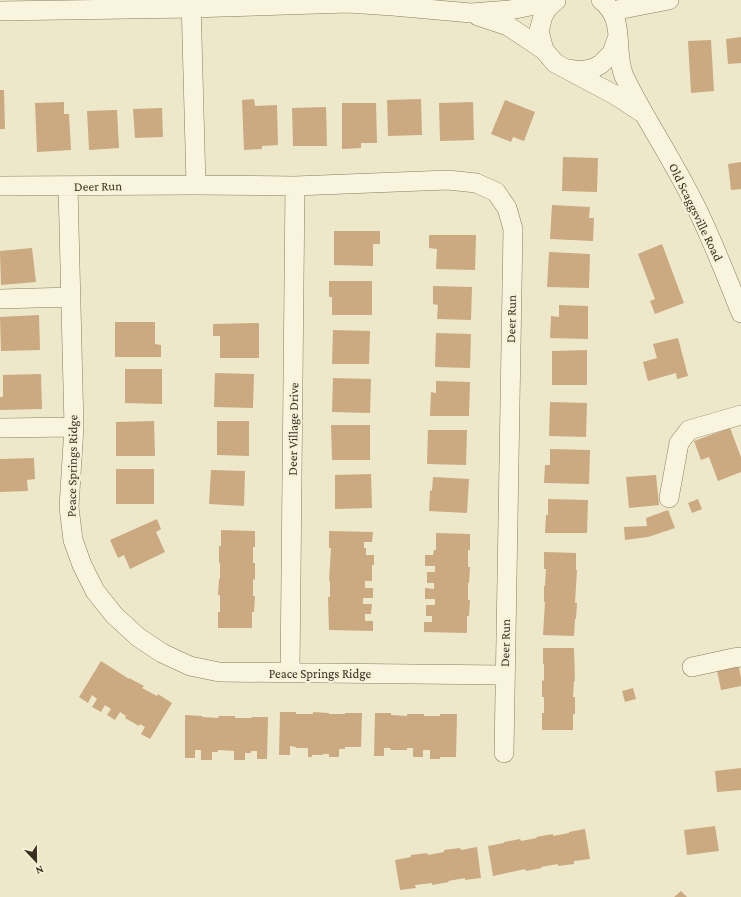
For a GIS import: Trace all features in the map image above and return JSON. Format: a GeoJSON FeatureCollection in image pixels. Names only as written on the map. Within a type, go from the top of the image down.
{"type":"FeatureCollection","features":[{"type":"Feature","properties":{"kind":"street"},"geometry":{"type":"LineString","coordinates":[[0,11],[191,4],[348,3],[471,13],[510,10],[556,0]]}},
{"type":"Feature","properties":{"kind":"street"},"geometry":{"type":"LineString","coordinates":[[544,50],[540,31],[541,23],[547,9],[556,0]]}},
{"type":"Feature","properties":{"kind":"street"},"geometry":{"type":"LineString","coordinates":[[606,6],[669,0]]}},
{"type":"Feature","properties":{"kind":"street"},"geometry":{"type":"LineString","coordinates":[[191,4],[196,185]]}},
{"type":"Feature","properties":{"kind":"street","name":"Old Scaggsville Road"},"geometry":{"type":"LineString","coordinates":[[606,6],[617,22],[622,70],[643,114],[662,144],[694,202],[714,245],[741,313]]}},
{"type":"Feature","properties":{"kind":"street"},"geometry":{"type":"LineString","coordinates":[[471,13],[508,26],[544,50]]}},
{"type":"Feature","properties":{"kind":"street"},"geometry":{"type":"LineString","coordinates":[[567,69],[581,71],[594,68],[601,64],[612,53],[618,36]]}},
{"type":"Feature","properties":{"kind":"street","name":"Old Scaggsville Road"},"geometry":{"type":"LineString","coordinates":[[544,50],[555,63],[615,95],[643,114]]}},
{"type":"Feature","properties":{"kind":"street","name":"Deer Run"},"geometry":{"type":"LineString","coordinates":[[0,186],[296,186],[455,180],[476,183],[496,192],[507,208],[513,229],[504,675],[504,753]]}},
{"type":"Feature","properties":{"kind":"street","name":"Peace Springs Ridge"},"geometry":{"type":"LineString","coordinates":[[68,186],[74,427],[69,507],[73,540],[82,566],[95,591],[114,615],[138,637],[162,653],[190,666],[219,672],[504,675]]}},
{"type":"Feature","properties":{"kind":"street","name":"Deer Village Drive"},"geometry":{"type":"LineString","coordinates":[[290,673],[296,186]]}},
{"type":"Feature","properties":{"kind":"street"},"geometry":{"type":"LineString","coordinates":[[0,299],[71,297]]}},
{"type":"Feature","properties":{"kind":"street"},"geometry":{"type":"LineString","coordinates":[[669,498],[679,442],[689,430],[741,415]]}},
{"type":"Feature","properties":{"kind":"street"},"geometry":{"type":"LineString","coordinates":[[0,428],[74,427]]}},
{"type":"Feature","properties":{"kind":"street"},"geometry":{"type":"LineString","coordinates":[[692,667],[741,657]]}},
{"type":"Feature","properties":{"kind":"building"},"geometry":{"type":"Polygon","coordinates":[[[741,37],[741,63],[728,64],[726,39],[741,37]]]}},
{"type":"Feature","properties":{"kind":"building"},"geometry":{"type":"Polygon","coordinates":[[[711,40],[714,91],[691,93],[688,41],[711,40]]]}},
{"type":"Feature","properties":{"kind":"building"},"geometry":{"type":"Polygon","coordinates":[[[0,90],[4,90],[5,129],[0,129],[0,90]]]}},
{"type":"Feature","properties":{"kind":"building"},"geometry":{"type":"Polygon","coordinates":[[[254,99],[255,106],[277,105],[278,145],[262,146],[262,149],[244,150],[242,100],[254,99]]]}},
{"type":"Feature","properties":{"kind":"building"},"geometry":{"type":"Polygon","coordinates":[[[421,99],[422,135],[388,136],[387,100],[421,99]]]}},
{"type":"Feature","properties":{"kind":"building"},"geometry":{"type":"Polygon","coordinates":[[[505,100],[535,112],[524,141],[513,137],[511,142],[491,134],[505,100]]]}},
{"type":"Feature","properties":{"kind":"building"},"geometry":{"type":"Polygon","coordinates":[[[64,102],[64,114],[69,114],[71,150],[37,152],[35,103],[64,102]]]}},
{"type":"Feature","properties":{"kind":"building"},"geometry":{"type":"Polygon","coordinates":[[[473,102],[474,140],[440,141],[439,103],[473,102]]]}},
{"type":"Feature","properties":{"kind":"building"},"geometry":{"type":"Polygon","coordinates":[[[342,103],[376,103],[377,143],[361,143],[361,148],[342,149],[342,103]]]}},
{"type":"Feature","properties":{"kind":"building"},"geometry":{"type":"Polygon","coordinates":[[[326,107],[327,146],[293,146],[292,108],[326,107]]]}},
{"type":"Feature","properties":{"kind":"building"},"geometry":{"type":"Polygon","coordinates":[[[162,108],[163,137],[135,138],[133,109],[162,108]]]}},
{"type":"Feature","properties":{"kind":"building"},"geometry":{"type":"Polygon","coordinates":[[[117,110],[119,148],[89,150],[87,111],[117,110]]]}},
{"type":"Feature","properties":{"kind":"building"},"geometry":{"type":"Polygon","coordinates":[[[563,157],[598,158],[597,192],[562,191],[563,157]]]}},
{"type":"Feature","properties":{"kind":"building"},"geometry":{"type":"Polygon","coordinates":[[[741,162],[741,189],[731,190],[728,164],[741,162]]]}},
{"type":"Feature","properties":{"kind":"building"},"geometry":{"type":"Polygon","coordinates":[[[552,205],[590,207],[589,218],[594,218],[593,241],[550,239],[552,205]]]}},
{"type":"Feature","properties":{"kind":"building"},"geometry":{"type":"Polygon","coordinates":[[[334,231],[380,231],[380,244],[373,244],[373,266],[334,265],[334,231]]]}},
{"type":"Feature","properties":{"kind":"building"},"geometry":{"type":"Polygon","coordinates":[[[429,235],[476,235],[475,270],[436,269],[437,249],[429,248],[429,235]]]}},
{"type":"Feature","properties":{"kind":"building"},"geometry":{"type":"Polygon","coordinates":[[[662,244],[684,303],[655,314],[650,301],[655,299],[638,254],[662,244]]]}},
{"type":"Feature","properties":{"kind":"building"},"geometry":{"type":"Polygon","coordinates":[[[32,248],[36,282],[1,285],[0,251],[32,248]]]}},
{"type":"Feature","properties":{"kind":"building"},"geometry":{"type":"Polygon","coordinates":[[[549,252],[590,254],[589,288],[547,287],[549,252]]]}},
{"type":"Feature","properties":{"kind":"building"},"geometry":{"type":"Polygon","coordinates":[[[329,281],[372,281],[372,315],[332,315],[332,297],[329,297],[329,281]]]}},
{"type":"Feature","properties":{"kind":"building"},"geometry":{"type":"Polygon","coordinates":[[[433,286],[472,287],[471,320],[437,319],[438,305],[433,304],[433,286]]]}},
{"type":"Feature","properties":{"kind":"building"},"geometry":{"type":"Polygon","coordinates":[[[559,305],[588,306],[588,339],[550,338],[551,316],[559,317],[559,305]]]}},
{"type":"Feature","properties":{"kind":"building"},"geometry":{"type":"Polygon","coordinates":[[[39,315],[40,350],[1,351],[0,317],[39,315]]]}},
{"type":"Feature","properties":{"kind":"building"},"geometry":{"type":"Polygon","coordinates":[[[115,322],[155,322],[155,344],[161,345],[161,357],[115,357],[115,322]]]}},
{"type":"Feature","properties":{"kind":"building"},"geometry":{"type":"Polygon","coordinates":[[[259,323],[259,358],[220,358],[220,336],[213,336],[213,324],[259,323]]]}},
{"type":"Feature","properties":{"kind":"building"},"geometry":{"type":"Polygon","coordinates":[[[333,330],[370,331],[369,364],[332,364],[333,330]]]}},
{"type":"Feature","properties":{"kind":"building"},"geometry":{"type":"Polygon","coordinates":[[[436,333],[471,334],[470,368],[435,367],[436,333]]]}},
{"type":"Feature","properties":{"kind":"building"},"geometry":{"type":"Polygon","coordinates":[[[678,338],[688,376],[677,379],[676,373],[648,381],[643,362],[657,358],[653,344],[678,338]]]}},
{"type":"Feature","properties":{"kind":"building"},"geometry":{"type":"Polygon","coordinates":[[[587,350],[587,385],[552,385],[552,351],[587,350]]]}},
{"type":"Feature","properties":{"kind":"building"},"geometry":{"type":"Polygon","coordinates":[[[125,369],[162,369],[162,404],[125,403],[125,369]]]}},
{"type":"Feature","properties":{"kind":"building"},"geometry":{"type":"Polygon","coordinates":[[[215,373],[254,374],[253,408],[214,407],[215,373]]]}},
{"type":"Feature","properties":{"kind":"building"},"geometry":{"type":"Polygon","coordinates":[[[41,374],[42,409],[0,410],[0,397],[3,397],[3,375],[41,374]]]}},
{"type":"Feature","properties":{"kind":"building"},"geometry":{"type":"Polygon","coordinates":[[[333,378],[371,379],[370,413],[332,412],[333,378]]]}},
{"type":"Feature","properties":{"kind":"building"},"geometry":{"type":"Polygon","coordinates":[[[436,381],[470,382],[469,416],[430,416],[431,392],[436,393],[436,381]]]}},
{"type":"Feature","properties":{"kind":"building"},"geometry":{"type":"Polygon","coordinates":[[[550,402],[587,403],[586,437],[549,436],[550,402]]]}},
{"type":"Feature","properties":{"kind":"building"},"geometry":{"type":"Polygon","coordinates":[[[154,421],[155,456],[116,456],[116,422],[154,421]]]}},
{"type":"Feature","properties":{"kind":"building"},"geometry":{"type":"Polygon","coordinates":[[[217,421],[249,421],[249,456],[217,455],[217,421]]]}},
{"type":"Feature","properties":{"kind":"building"},"geometry":{"type":"Polygon","coordinates":[[[331,425],[370,425],[370,460],[332,460],[331,425]]]}},
{"type":"Feature","properties":{"kind":"building"},"geometry":{"type":"Polygon","coordinates":[[[730,428],[741,457],[741,472],[718,481],[709,457],[701,460],[694,441],[730,428]]]}},
{"type":"Feature","properties":{"kind":"building"},"geometry":{"type":"Polygon","coordinates":[[[428,430],[467,430],[466,465],[427,464],[428,430]]]}},
{"type":"Feature","properties":{"kind":"building"},"geometry":{"type":"Polygon","coordinates":[[[550,449],[590,450],[589,484],[544,483],[545,465],[550,465],[550,449]]]}},
{"type":"Feature","properties":{"kind":"building"},"geometry":{"type":"Polygon","coordinates":[[[34,458],[35,479],[27,480],[28,491],[0,492],[0,459],[34,458]]]}},
{"type":"Feature","properties":{"kind":"building"},"geometry":{"type":"Polygon","coordinates":[[[116,469],[154,469],[154,504],[116,504],[116,469]]]}},
{"type":"Feature","properties":{"kind":"building"},"geometry":{"type":"Polygon","coordinates":[[[211,470],[245,471],[244,506],[209,504],[211,470]]]}},
{"type":"Feature","properties":{"kind":"building"},"geometry":{"type":"Polygon","coordinates":[[[371,474],[372,508],[335,509],[335,475],[371,474]]]}},
{"type":"Feature","properties":{"kind":"building"},"geometry":{"type":"Polygon","coordinates":[[[656,475],[659,505],[629,508],[626,477],[656,475]]]}},
{"type":"Feature","properties":{"kind":"building"},"geometry":{"type":"Polygon","coordinates":[[[433,477],[469,479],[467,513],[429,511],[430,490],[432,491],[433,477]]]}},
{"type":"Feature","properties":{"kind":"building"},"geometry":{"type":"Polygon","coordinates":[[[548,499],[588,500],[587,533],[545,533],[546,515],[548,515],[548,499]]]}},
{"type":"Feature","properties":{"kind":"building"},"geometry":{"type":"Polygon","coordinates":[[[698,499],[702,509],[692,513],[688,503],[698,499]]]}},
{"type":"Feature","properties":{"kind":"building"},"geometry":{"type":"Polygon","coordinates":[[[668,510],[675,528],[648,537],[625,540],[624,527],[647,526],[646,518],[668,510]]]}},
{"type":"Feature","properties":{"kind":"building"},"geometry":{"type":"Polygon","coordinates":[[[157,519],[161,529],[156,532],[165,552],[130,569],[124,555],[118,558],[110,540],[157,519]]]}},
{"type":"Feature","properties":{"kind":"building"},"geometry":{"type":"Polygon","coordinates":[[[221,530],[255,531],[253,563],[255,563],[255,580],[253,579],[253,596],[255,596],[254,612],[252,612],[252,628],[218,628],[218,612],[220,612],[220,595],[218,595],[220,579],[219,546],[221,546],[221,530]]]}},
{"type":"Feature","properties":{"kind":"building"},"geometry":{"type":"Polygon","coordinates":[[[329,531],[373,532],[372,542],[364,542],[364,548],[366,548],[366,555],[374,555],[374,565],[372,565],[372,581],[365,581],[365,588],[373,588],[373,598],[363,598],[363,604],[372,604],[371,614],[365,614],[365,621],[373,621],[373,631],[329,630],[328,597],[330,597],[329,581],[331,548],[329,548],[329,531]]]}},
{"type":"Feature","properties":{"kind":"building"},"geometry":{"type":"Polygon","coordinates":[[[436,533],[470,534],[470,550],[468,550],[468,567],[470,567],[468,600],[470,600],[469,616],[467,616],[467,633],[424,632],[424,622],[432,622],[432,616],[426,616],[426,605],[435,605],[435,599],[425,599],[425,588],[434,589],[434,583],[427,583],[427,572],[435,572],[435,566],[425,566],[425,555],[433,555],[434,550],[436,550],[436,533]]]}},
{"type":"Feature","properties":{"kind":"building"},"geometry":{"type":"Polygon","coordinates":[[[544,552],[576,553],[577,570],[575,603],[577,603],[574,636],[543,635],[545,602],[544,586],[546,569],[544,569],[544,552]]]}},
{"type":"Feature","properties":{"kind":"building"},"geometry":{"type":"Polygon","coordinates":[[[543,648],[574,648],[575,681],[573,697],[575,697],[575,714],[573,714],[573,730],[542,730],[542,713],[544,713],[544,697],[542,697],[542,680],[544,681],[543,648]]]}},
{"type":"Feature","properties":{"kind":"building"},"geometry":{"type":"Polygon","coordinates":[[[101,661],[129,679],[144,686],[142,688],[157,696],[158,694],[172,703],[150,739],[141,734],[145,727],[140,724],[139,726],[125,718],[126,716],[120,712],[115,720],[107,715],[111,709],[105,705],[101,712],[92,707],[97,699],[92,695],[88,703],[79,697],[101,661]]]}},
{"type":"Feature","properties":{"kind":"building"},"geometry":{"type":"Polygon","coordinates":[[[738,662],[741,686],[721,690],[716,666],[738,662]]]}},
{"type":"Feature","properties":{"kind":"building"},"geometry":{"type":"Polygon","coordinates":[[[633,688],[636,699],[625,702],[622,691],[633,688]]]}},
{"type":"Feature","properties":{"kind":"building"},"geometry":{"type":"Polygon","coordinates":[[[280,712],[296,712],[296,714],[313,714],[313,712],[329,714],[362,713],[361,747],[345,747],[345,749],[339,749],[339,757],[329,757],[329,754],[323,754],[308,757],[308,748],[296,748],[290,746],[290,755],[279,755],[280,712]]]}},
{"type":"Feature","properties":{"kind":"building"},"geometry":{"type":"Polygon","coordinates":[[[375,713],[391,713],[391,715],[407,716],[407,714],[440,716],[440,714],[457,714],[456,757],[440,757],[440,759],[430,759],[430,750],[423,750],[423,757],[413,757],[413,748],[407,748],[407,750],[391,750],[390,748],[384,748],[384,756],[374,756],[375,713]]]}},
{"type":"Feature","properties":{"kind":"building"},"geometry":{"type":"Polygon","coordinates":[[[185,715],[219,718],[218,716],[235,716],[235,718],[268,717],[267,759],[257,759],[257,751],[251,751],[251,753],[245,753],[245,760],[234,760],[234,751],[218,750],[218,752],[212,752],[212,760],[201,760],[201,750],[195,750],[195,758],[185,758],[185,715]]]}},
{"type":"Feature","properties":{"kind":"building"},"geometry":{"type":"Polygon","coordinates":[[[741,768],[741,790],[717,792],[715,771],[741,768]]]}},
{"type":"Feature","properties":{"kind":"building"},"geometry":{"type":"Polygon","coordinates":[[[715,826],[719,851],[687,855],[684,830],[715,826]]]}},
{"type":"Feature","properties":{"kind":"building"},"geometry":{"type":"Polygon","coordinates":[[[585,829],[590,859],[574,861],[574,864],[558,866],[558,864],[493,876],[488,846],[520,839],[521,841],[553,834],[553,836],[585,829]]]}},
{"type":"Feature","properties":{"kind":"building"},"geometry":{"type":"Polygon","coordinates":[[[477,847],[481,878],[465,880],[465,878],[432,885],[432,883],[415,885],[416,888],[400,890],[395,860],[411,857],[411,855],[427,853],[428,855],[444,852],[444,850],[460,848],[461,850],[477,847]]]}},
{"type":"Feature","properties":{"kind":"building"},"geometry":{"type":"Polygon","coordinates":[[[681,891],[687,897],[674,897],[681,891]]]}}]}
